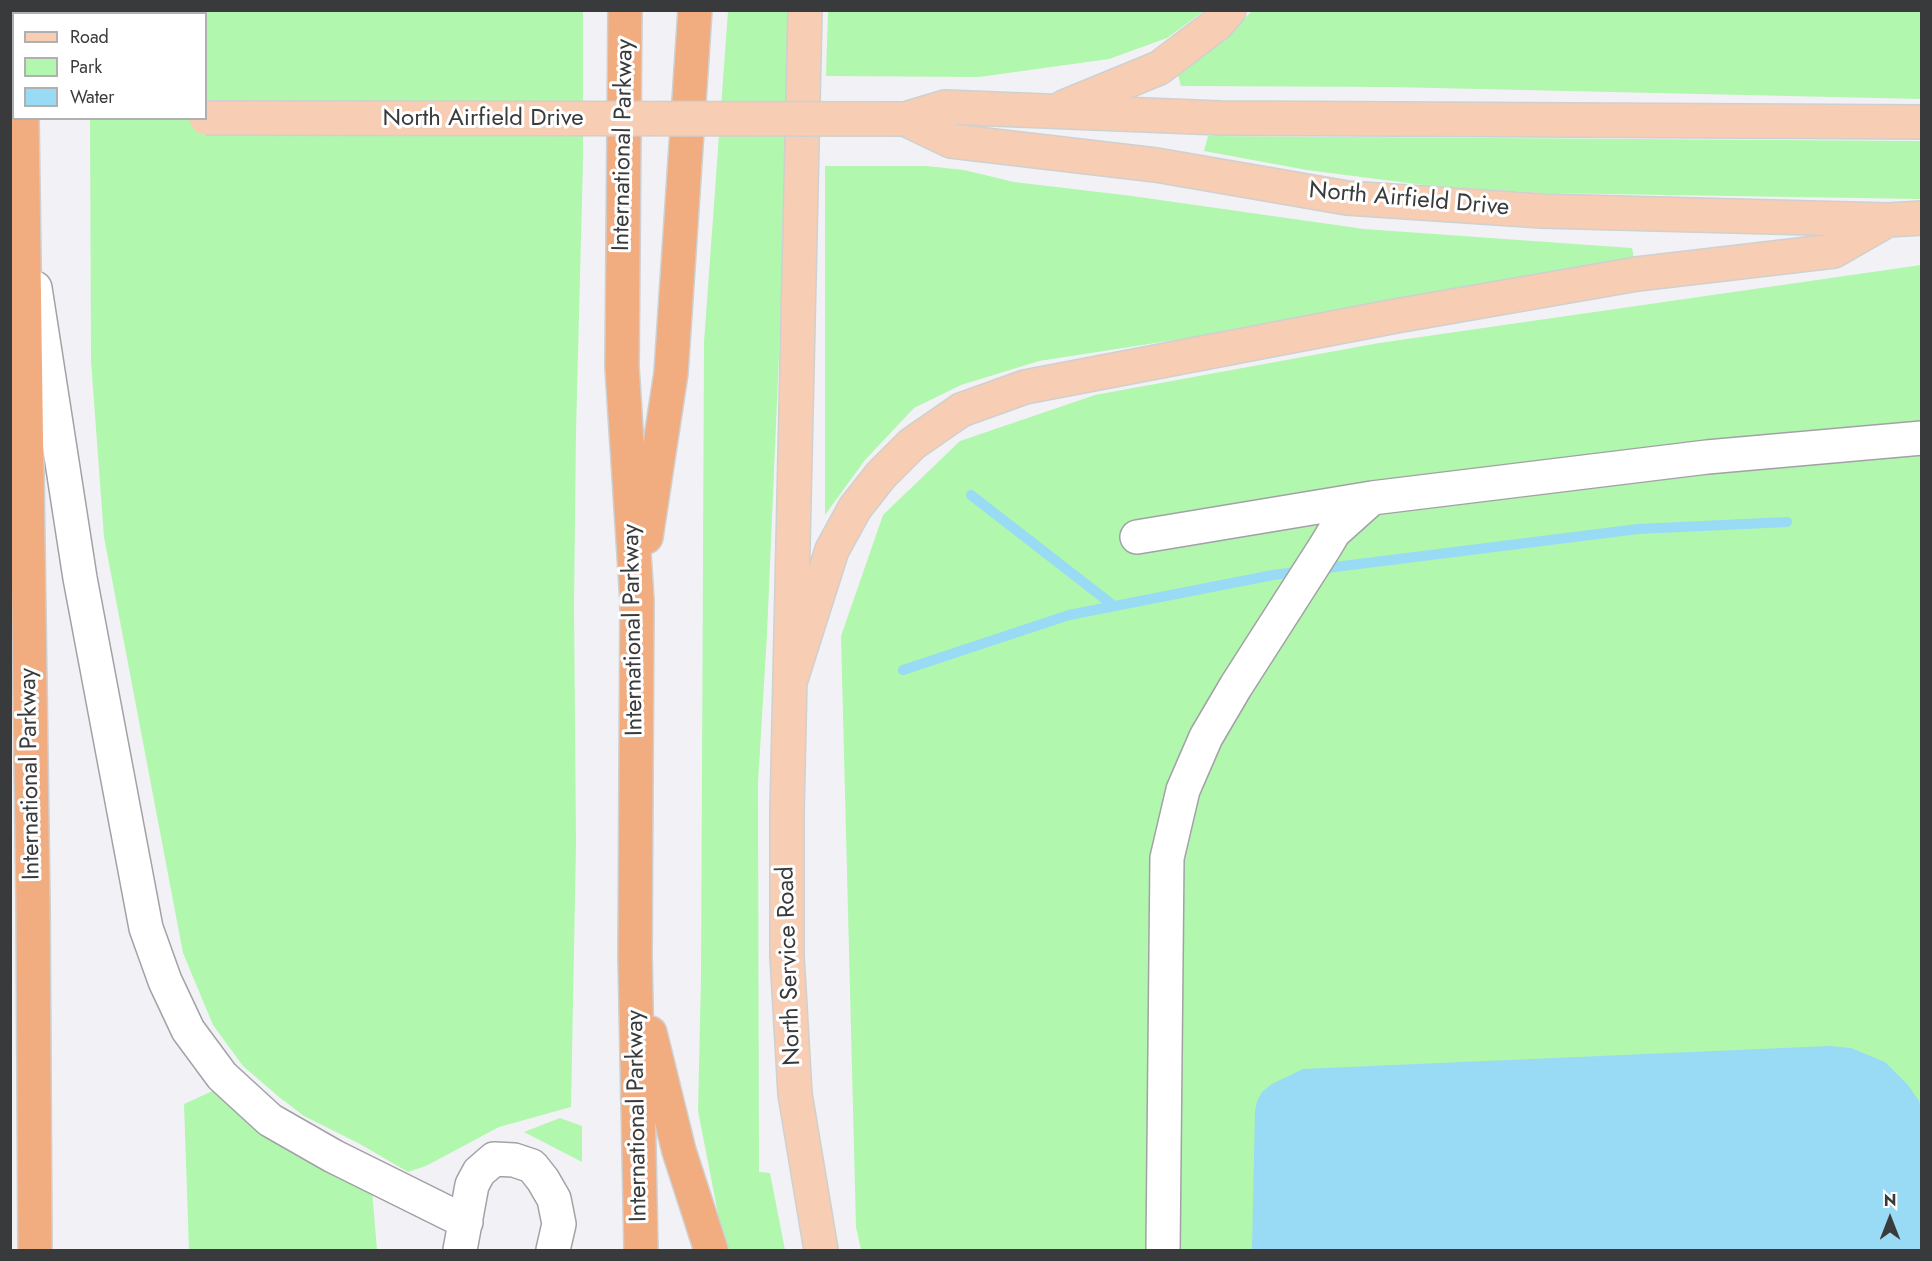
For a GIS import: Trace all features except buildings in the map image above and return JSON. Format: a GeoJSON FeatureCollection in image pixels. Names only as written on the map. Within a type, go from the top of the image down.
{"type":"FeatureCollection","features":[{"type":"Feature","properties":{"kind":"highway","name":"International Parkway"},"geometry":{"type":"LineString","coordinates":[[625,10],[622,367],[637,601],[636,976],[641,1251]]}},
{"type":"Feature","properties":{"kind":"highway"},"geometry":{"type":"LineString","coordinates":[[637,601],[671,373],[695,10]]}},
{"type":"Feature","properties":{"kind":"highway","name":"International Parkway"},"geometry":{"type":"LineString","coordinates":[[22,120],[33,902],[35,1251]]}},
{"type":"Feature","properties":{"kind":"highway"},"geometry":{"type":"LineString","coordinates":[[10,956],[33,902]]}},
{"type":"Feature","properties":{"kind":"highway"},"geometry":{"type":"LineString","coordinates":[[636,976],[680,1151],[711,1251]]}},
{"type":"Feature","properties":{"kind":"main road","name":"North Service Road"},"geometry":{"type":"LineString","coordinates":[[805,10],[787,822],[787,956],[795,1094],[821,1251]]}},
{"type":"Feature","properties":{"kind":"main road"},"geometry":{"type":"LineString","coordinates":[[1054,112],[1159,68],[1217,24],[1229,10]]}},
{"type":"Feature","properties":{"kind":"main road","name":"North Airfield Drive"},"geometry":{"type":"LineString","coordinates":[[207,118],[905,119],[945,107],[1220,118],[1922,122]]}},
{"type":"Feature","properties":{"kind":"main road","name":"North Airfield Drive"},"geometry":{"type":"LineString","coordinates":[[905,119],[951,141],[1156,165],[1347,198],[1542,211],[1888,220],[1922,218]]}},
{"type":"Feature","properties":{"kind":"main road"},"geometry":{"type":"LineString","coordinates":[[790,679],[832,550],[855,508],[881,475],[912,444],[961,410],[1025,387],[1384,318],[1637,274],[1834,251],[1888,220]]}},
{"type":"Feature","properties":{"kind":"lane"},"geometry":{"type":"LineString","coordinates":[[23,212],[80,578],[146,928],[165,981],[188,1030],[222,1076],[270,1120],[463,1236],[472,1185],[479,1172],[494,1160],[514,1160],[531,1166],[543,1180],[554,1199],[559,1224],[553,1251]]}},
{"type":"Feature","properties":{"kind":"lane"},"geometry":{"type":"LineString","coordinates":[[1137,537],[1372,498],[1707,457],[1922,438]]}},
{"type":"Feature","properties":{"kind":"lane"},"geometry":{"type":"LineString","coordinates":[[1163,1251],[1167,858],[1183,790],[1206,737],[1324,547],[1334,532],[1372,498]]}},
{"type":"Feature","properties":{"kind":"green space"},"geometry":{"type":"Polygon","coordinates":[[[828,10],[1204,11],[1167,38],[1109,59],[979,77],[826,76],[828,10]]]}},
{"type":"Feature","properties":{"kind":"green space"},"geometry":{"type":"Polygon","coordinates":[[[583,11],[583,161],[574,607],[576,844],[571,1107],[499,1127],[426,1166],[408,1172],[360,1144],[304,1116],[243,1066],[213,1025],[183,953],[104,537],[91,361],[90,120],[207,120],[207,12],[90,12],[583,11]]]}},
{"type":"Feature","properties":{"kind":"green space"},"geometry":{"type":"Polygon","coordinates":[[[728,11],[790,11],[784,239],[767,634],[758,783],[759,1172],[770,1173],[785,1250],[728,1250],[721,1229],[698,1111],[701,977],[704,342],[728,11]]]}},
{"type":"Feature","properties":{"kind":"green space"},"geometry":{"type":"Polygon","coordinates":[[[1252,11],[1921,11],[1921,99],[1391,87],[1181,86],[1176,68],[1233,29],[1252,11]]]}},
{"type":"Feature","properties":{"kind":"green space"},"geometry":{"type":"Polygon","coordinates":[[[1208,136],[1921,141],[1921,199],[1542,193],[1431,186],[1307,170],[1204,151],[1208,136]]]}},
{"type":"Feature","properties":{"kind":"green space"},"geometry":{"type":"Polygon","coordinates":[[[825,166],[926,166],[964,170],[1014,182],[1132,196],[1364,229],[1632,248],[1635,264],[1039,361],[961,385],[914,408],[865,460],[825,515],[825,166]]]}},
{"type":"Feature","properties":{"kind":"green space"},"geometry":{"type":"Polygon","coordinates":[[[1921,265],[1921,1250],[861,1250],[856,1227],[841,636],[883,515],[960,441],[1095,395],[1379,343],[1921,265]]]}},
{"type":"Feature","properties":{"kind":"green space"},"geometry":{"type":"Polygon","coordinates":[[[217,1089],[244,1119],[270,1139],[372,1190],[377,1250],[189,1250],[184,1104],[217,1089]]]}},
{"type":"Feature","properties":{"kind":"green space"},"geometry":{"type":"Polygon","coordinates":[[[560,1118],[582,1126],[582,1162],[524,1132],[560,1118]]]}},
{"type":"Feature","properties":{"kind":"water"},"geometry":{"type":"Polygon","coordinates":[[[1829,1046],[1851,1048],[1885,1062],[1908,1085],[1919,1101],[1922,1112],[1921,1250],[1252,1250],[1257,1101],[1262,1092],[1272,1084],[1303,1069],[1829,1046]]]}},
{"type":"Feature","properties":{"kind":"waterway"},"geometry":{"type":"LineString","coordinates":[[971,495],[1114,606]]}},
{"type":"Feature","properties":{"kind":"waterway"},"geometry":{"type":"LineString","coordinates":[[1319,569],[1638,529],[1787,522]]}},
{"type":"Feature","properties":{"kind":"waterway"},"geometry":{"type":"LineString","coordinates":[[903,670],[1069,615],[1303,571]]}}]}
